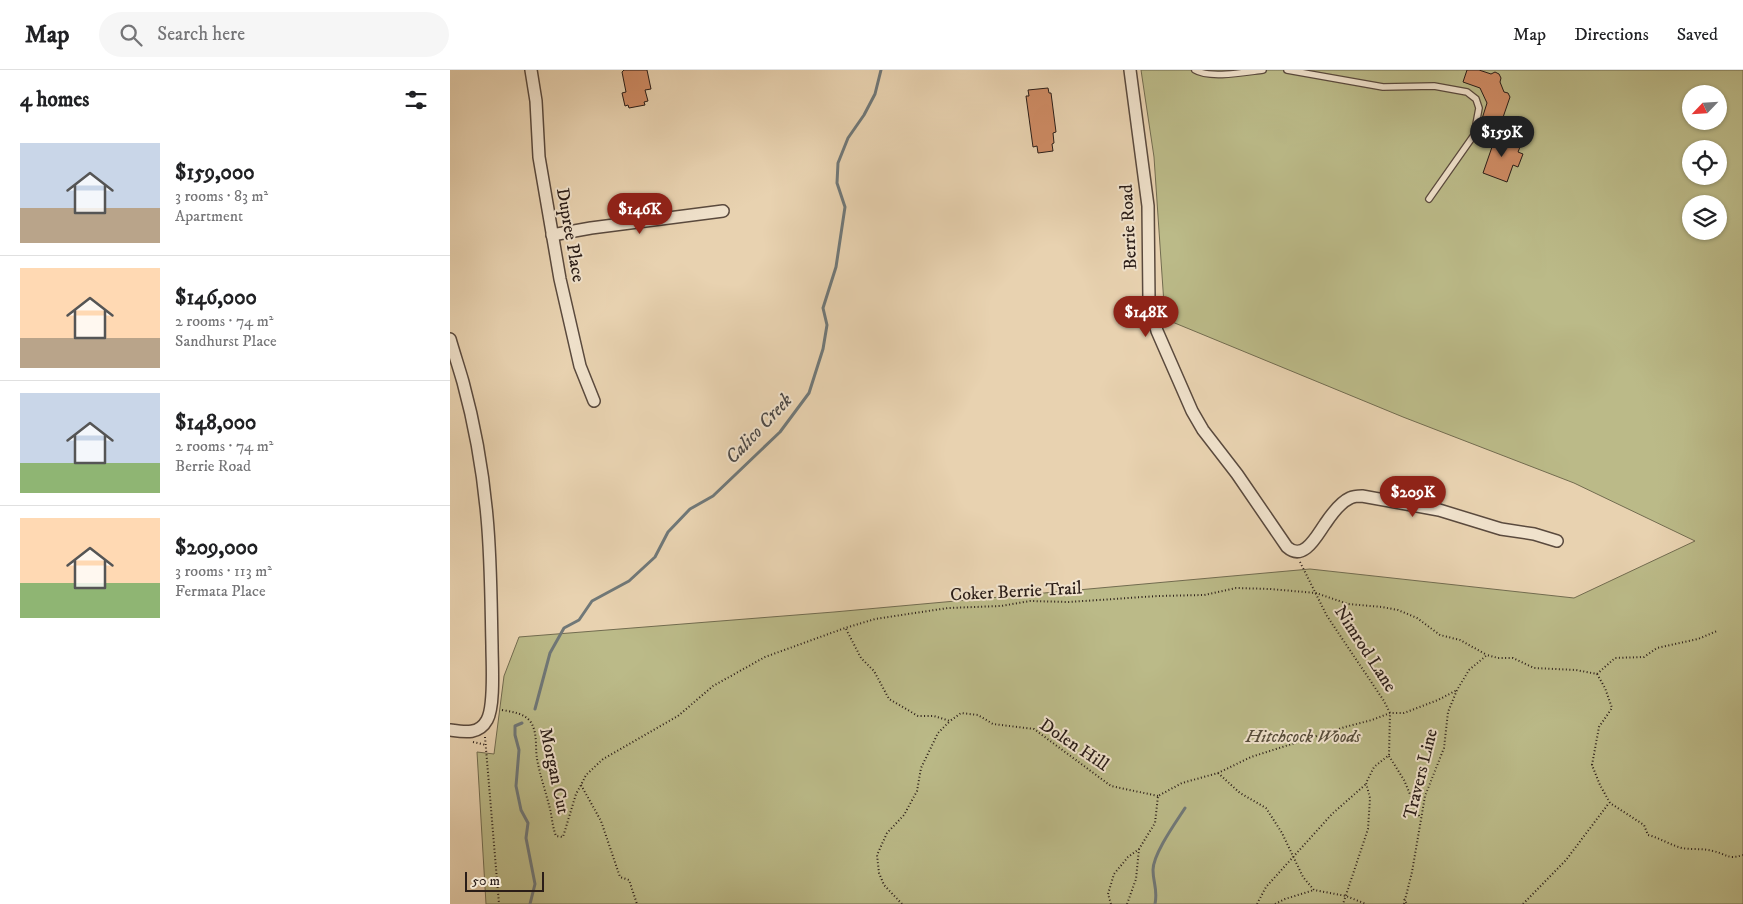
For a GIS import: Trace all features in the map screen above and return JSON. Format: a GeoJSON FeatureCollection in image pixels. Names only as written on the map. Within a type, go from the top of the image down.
{"type":"FeatureCollection","features":[{"type":"Feature","properties":{"kind":"street","name":"Dupree Place"},"geometry":{"type":"LineString","coordinates":[[531,70],[536,101],[539,156],[552,235],[569,324],[580,366],[594,401]]}},
{"type":"Feature","properties":{"kind":"street","name":"Berrie Road"},"geometry":{"type":"LineString","coordinates":[[1130,70],[1148,206],[1150,300],[1157,331],[1192,411],[1203,430],[1263,510],[1287,547],[1294,551]]}},
{"type":"Feature","properties":{"kind":"street"},"geometry":{"type":"LineString","coordinates":[[552,235],[591,228],[723,211]]}},
{"type":"Feature","properties":{"kind":"street"},"geometry":{"type":"LineString","coordinates":[[450,339],[464,382],[473,423],[487,517],[490,565],[492,709],[481,727],[465,733],[450,730]]}},
{"type":"Feature","properties":{"kind":"street"},"geometry":{"type":"LineString","coordinates":[[1294,551],[1302,550],[1311,545],[1326,521],[1346,501],[1350,498],[1362,496],[1438,510],[1501,529],[1534,534],[1557,541]]}},
{"type":"Feature","properties":{"kind":"lane"},"geometry":{"type":"LineString","coordinates":[[1195,70],[1200,73],[1226,74],[1264,70]]}},
{"type":"Feature","properties":{"kind":"lane"},"geometry":{"type":"LineString","coordinates":[[1287,70],[1383,87],[1434,86],[1467,92],[1476,99],[1479,108],[1474,135],[1428,199]]}},
{"type":"Feature","properties":{"kind":"path","name":"Nimrod Lane"},"geometry":{"type":"LineString","coordinates":[[1294,551],[1327,616],[1384,701],[1390,713],[1389,755]]}},
{"type":"Feature","properties":{"kind":"path","name":"Coker Berrie Trail"},"geometry":{"type":"LineString","coordinates":[[581,785],[586,775],[603,759],[678,716],[713,686],[765,657],[875,619],[948,608],[1001,606],[1030,601],[1069,602],[1204,595],[1236,588],[1316,592],[1348,604],[1398,610],[1417,618],[1440,635],[1460,640],[1487,655]]}},
{"type":"Feature","properties":{"kind":"path"},"geometry":{"type":"LineString","coordinates":[[845,628],[861,658],[874,671],[889,699],[918,716],[934,716],[950,722],[938,733],[921,768],[916,791],[904,815],[887,833],[877,855],[879,873],[884,885],[902,904]]}},
{"type":"Feature","properties":{"kind":"path"},"geometry":{"type":"LineString","coordinates":[[1598,674],[1615,658],[1644,657],[1657,648],[1698,638],[1717,631]]}},
{"type":"Feature","properties":{"kind":"path"},"geometry":{"type":"LineString","coordinates":[[1487,655],[1498,658],[1513,658],[1534,668],[1576,670],[1598,674]]}},
{"type":"Feature","properties":{"kind":"path","name":"Travers Line"},"geometry":{"type":"LineString","coordinates":[[1405,904],[1404,899],[1412,872],[1420,818],[1425,796],[1444,748],[1448,712],[1457,690],[1469,670],[1487,655]]}},
{"type":"Feature","properties":{"kind":"path"},"geometry":{"type":"LineString","coordinates":[[1598,674],[1612,708],[1599,727],[1592,765],[1610,803],[1630,814],[1644,825],[1648,835],[1663,839],[1681,848],[1713,851],[1735,858],[1743,855]]}},
{"type":"Feature","properties":{"kind":"path"},"geometry":{"type":"LineString","coordinates":[[1111,904],[1108,894],[1114,874],[1128,857],[1139,849],[1155,823],[1158,796],[1182,783],[1218,773],[1251,757],[1390,713],[1404,714],[1457,690]]}},
{"type":"Feature","properties":{"kind":"path","name":"Morgan Cut"},"geometry":{"type":"LineString","coordinates":[[492,709],[524,715],[532,723],[537,759],[556,836],[563,837],[576,794],[581,785]]}},
{"type":"Feature","properties":{"kind":"path","name":"Dolen Hill"},"geometry":{"type":"LineString","coordinates":[[950,722],[961,714],[970,714],[978,715],[993,724],[1034,729],[1111,786],[1158,796]]}},
{"type":"Feature","properties":{"kind":"path"},"geometry":{"type":"LineString","coordinates":[[481,727],[499,904]]}},
{"type":"Feature","properties":{"kind":"path"},"geometry":{"type":"LineString","coordinates":[[1257,904],[1266,887],[1332,814],[1366,783],[1374,766],[1389,755],[1404,780],[1420,818]]}},
{"type":"Feature","properties":{"kind":"path"},"geometry":{"type":"LineString","coordinates":[[1218,773],[1240,793],[1266,808],[1282,833],[1292,858],[1303,877],[1314,890]]}},
{"type":"Feature","properties":{"kind":"path"},"geometry":{"type":"LineString","coordinates":[[1343,904],[1368,829],[1370,798],[1366,783]]}},
{"type":"Feature","properties":{"kind":"path"},"geometry":{"type":"LineString","coordinates":[[581,785],[601,821],[620,877],[629,880],[637,904]]}},
{"type":"Feature","properties":{"kind":"path"},"geometry":{"type":"LineString","coordinates":[[1523,904],[1566,860],[1610,803]]}},
{"type":"Feature","properties":{"kind":"path"},"geometry":{"type":"LineString","coordinates":[[1127,904],[1136,878],[1139,849]]}},
{"type":"Feature","properties":{"kind":"path"},"geometry":{"type":"LineString","coordinates":[[1275,904],[1314,890],[1346,896],[1366,904]]}},
{"type":"Feature","properties":{"kind":"green space","name":"Hitchcock Woods"},"geometry":{"type":"Polygon","coordinates":[[[1141,70],[1743,70],[1743,904],[486,904],[477,752],[494,754],[504,676],[519,637],[834,612],[1310,569],[1574,598],[1695,541],[1574,483],[1403,417],[1165,319],[1154,157],[1141,70]]]}},
{"type":"Feature","properties":{"kind":"building"},"geometry":{"type":"Polygon","coordinates":[[[624,70],[647,70],[651,89],[645,90],[648,101],[644,102],[645,105],[629,108],[628,105],[625,106],[622,93],[626,92],[622,72],[624,70]]]}},
{"type":"Feature","properties":{"kind":"building"},"geometry":{"type":"Polygon","coordinates":[[[1467,70],[1499,74],[1504,92],[1508,93],[1510,97],[1499,129],[1481,122],[1487,103],[1480,88],[1463,82],[1467,70]]]}},
{"type":"Feature","properties":{"kind":"building"},"geometry":{"type":"Polygon","coordinates":[[[1048,88],[1049,93],[1051,93],[1056,132],[1053,133],[1053,151],[1038,153],[1037,146],[1033,147],[1026,96],[1029,96],[1028,90],[1048,88]]]}},
{"type":"Feature","properties":{"kind":"building"},"geometry":{"type":"Polygon","coordinates":[[[1492,134],[1503,137],[1502,140],[1520,147],[1518,152],[1523,154],[1518,167],[1513,165],[1507,182],[1483,173],[1492,147],[1488,145],[1492,134]]]}},
{"type":"Feature","properties":{"kind":"waterway","name":"Calico Creek"},"geometry":{"type":"LineString","coordinates":[[535,709],[550,653],[564,628],[579,620],[592,601],[629,581],[655,557],[668,532],[690,509],[713,496],[780,432],[809,393],[823,349],[827,325],[823,308],[836,267],[845,207],[837,183],[838,163],[848,138],[864,115],[875,94],[881,70]]}},
{"type":"Feature","properties":{"kind":"waterway","name":"Calico Creek"},"geometry":{"type":"LineString","coordinates":[[522,723],[515,726],[519,750],[516,786],[521,810],[528,823],[526,838],[535,884],[530,904]]}},
{"type":"Feature","properties":{"kind":"waterway"},"geometry":{"type":"LineString","coordinates":[[1155,904],[1154,863],[1166,838],[1185,808]]}}]}
